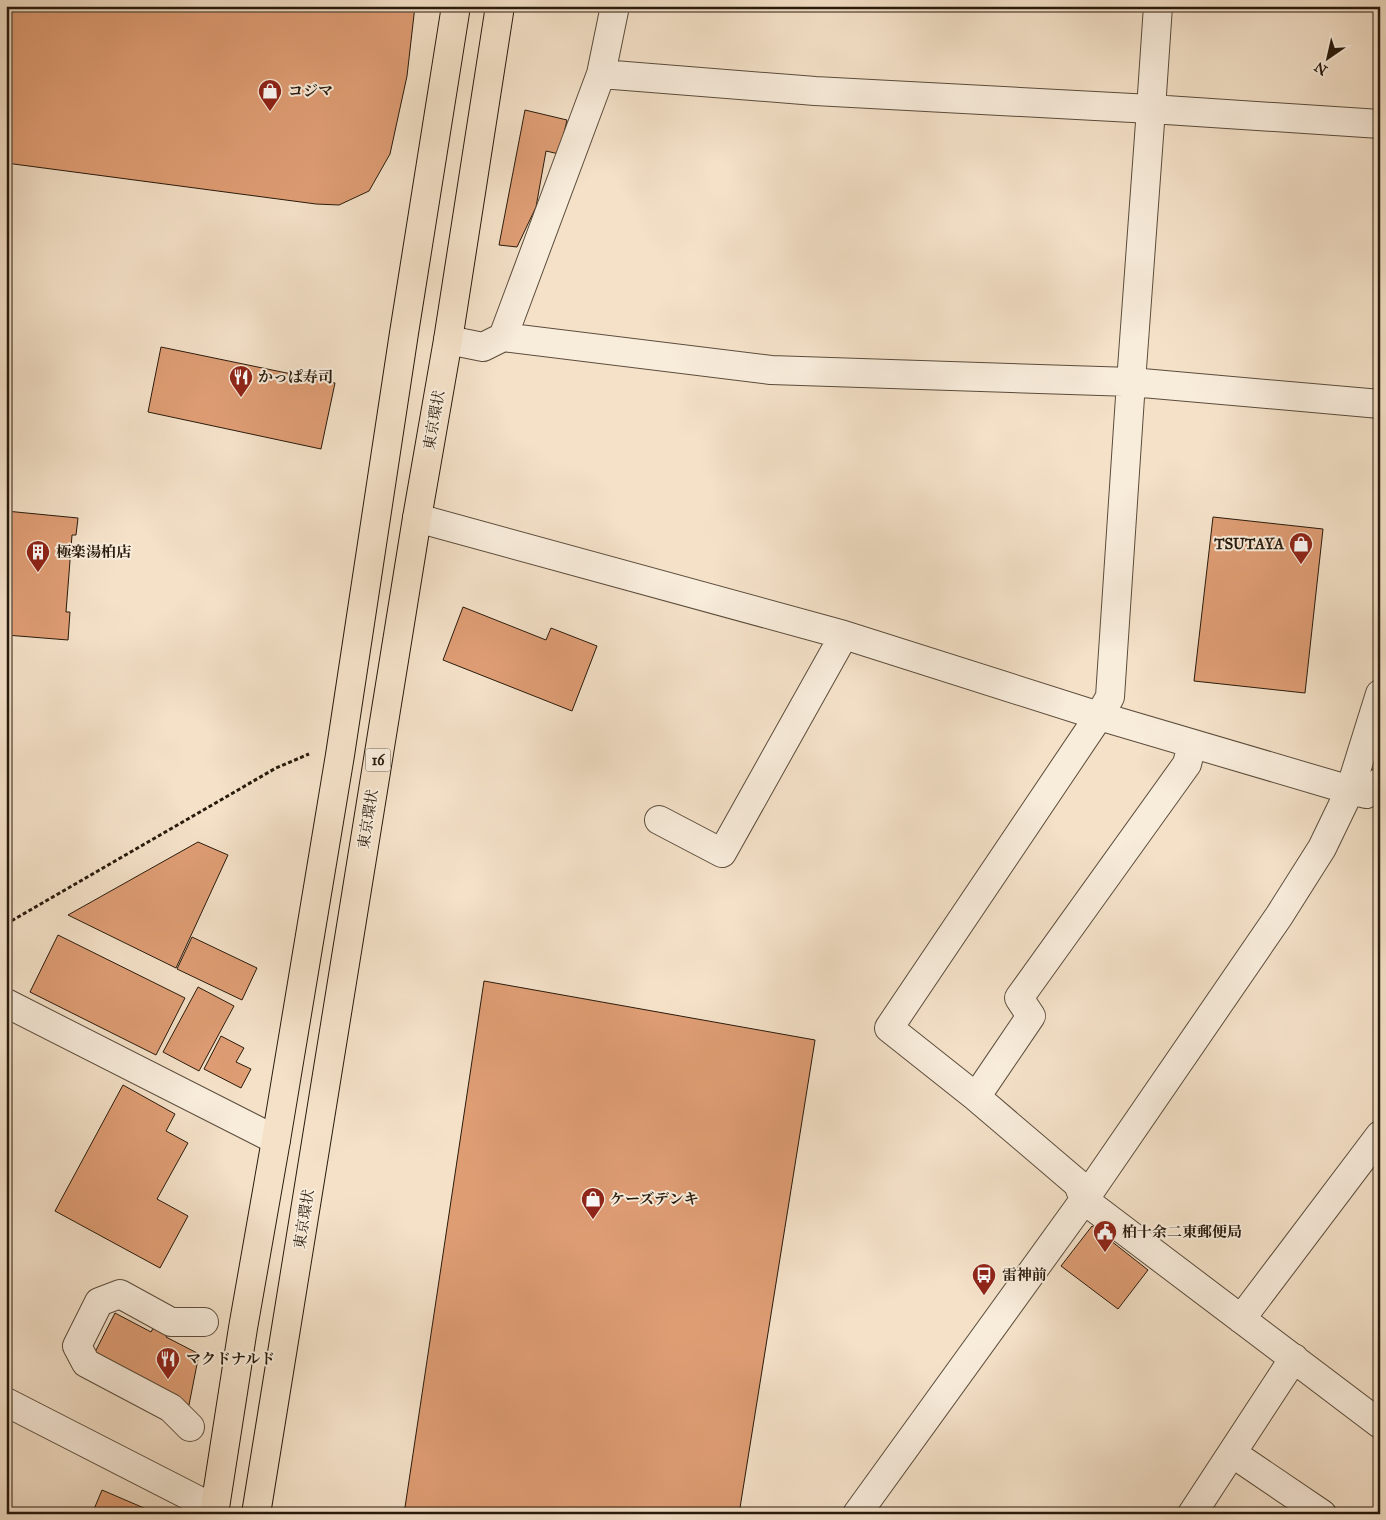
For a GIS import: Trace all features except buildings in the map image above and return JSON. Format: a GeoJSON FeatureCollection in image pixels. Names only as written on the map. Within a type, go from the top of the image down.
{"type":"FeatureCollection","features":[{"type":"Feature","properties":{"kind":"highway"},"geometry":{"type":"LineString","coordinates":[[214,1512],[243,1328],[340,755],[399,362],[456,6]]}},
{"type":"Feature","properties":{"kind":"highway","name":"東京環状"},"geometry":{"type":"LineString","coordinates":[[256,1514],[417,518],[448,340],[500,6]]}},
{"type":"Feature","properties":{"kind":"street"},"geometry":{"type":"LineString","coordinates":[[503,337],[600,74],[615,6]]}},
{"type":"Feature","properties":{"kind":"street"},"geometry":{"type":"LineString","coordinates":[[1158,6],[1110,697],[889,1028],[976,1097],[1078,1184],[1084,1200],[1380,1424]]}},
{"type":"Feature","properties":{"kind":"street"},"geometry":{"type":"LineString","coordinates":[[600,74],[815,91],[1151,109],[1380,124]]}},
{"type":"Feature","properties":{"kind":"street"},"geometry":{"type":"LineString","coordinates":[[448,340],[483,347],[503,337],[771,370],[1131,382],[1380,404]]}},
{"type":"Feature","properties":{"kind":"street"},"geometry":{"type":"LineString","coordinates":[[417,518],[844,635],[1099,716],[1369,794]]}},
{"type":"Feature","properties":{"kind":"street"},"geometry":{"type":"LineString","coordinates":[[659,820],[722,853],[844,635]]}},
{"type":"Feature","properties":{"kind":"street"},"geometry":{"type":"LineString","coordinates":[[858,1514],[1084,1200],[1279,916],[1322,848],[1369,794],[1380,694]]}},
{"type":"Feature","properties":{"kind":"street"},"geometry":{"type":"LineString","coordinates":[[976,1097],[1031,1016],[1019,998],[1187,764],[1192,744]]}},
{"type":"Feature","properties":{"kind":"street"},"geometry":{"type":"LineString","coordinates":[[6,1003],[276,1140]]}},
{"type":"Feature","properties":{"kind":"street"},"geometry":{"type":"LineString","coordinates":[[1241,1319],[1380,1135]]}},
{"type":"Feature","properties":{"kind":"street"},"geometry":{"type":"LineString","coordinates":[[190,1427],[171,1408],[86,1363],[77,1346],[100,1302],[120,1294],[171,1322],[204,1322]]}},
{"type":"Feature","properties":{"kind":"street"},"geometry":{"type":"LineString","coordinates":[[1192,1514],[1294,1358]]}},
{"type":"Feature","properties":{"kind":"street"},"geometry":{"type":"LineString","coordinates":[[6,1402],[214,1512]]}},
{"type":"Feature","properties":{"kind":"street"},"geometry":{"type":"LineString","coordinates":[[1232,1453],[1322,1514]]}},
{"type":"Feature","properties":{"kind":"path"},"geometry":{"type":"LineString","coordinates":[[6,924],[276,768],[308,754],[340,755]]}},
{"type":"Feature","properties":{"kind":"place","name":"コジマ"},"geometry":{"type":"Point","coordinates":[270,112]}},
{"type":"Feature","properties":{"kind":"place","name":"かっぱ寿司"},"geometry":{"type":"Point","coordinates":[241,398]}},
{"type":"Feature","properties":{"kind":"place","name":"TSUTAYA"},"geometry":{"type":"Point","coordinates":[1301,565]}},
{"type":"Feature","properties":{"kind":"place","name":"極楽湯柏店"},"geometry":{"type":"Point","coordinates":[38,573]}},
{"type":"Feature","properties":{"kind":"place","name":"ケーズデンキ"},"geometry":{"type":"Point","coordinates":[593,1220]}},
{"type":"Feature","properties":{"kind":"place","name":"柏十余二東郵便局"},"geometry":{"type":"Point","coordinates":[1105,1253]}},
{"type":"Feature","properties":{"kind":"place","name":"雷神前"},"geometry":{"type":"Point","coordinates":[984,1296]}},
{"type":"Feature","properties":{"kind":"place","name":"マクドナルド"},"geometry":{"type":"Point","coordinates":[168,1380]}}]}
